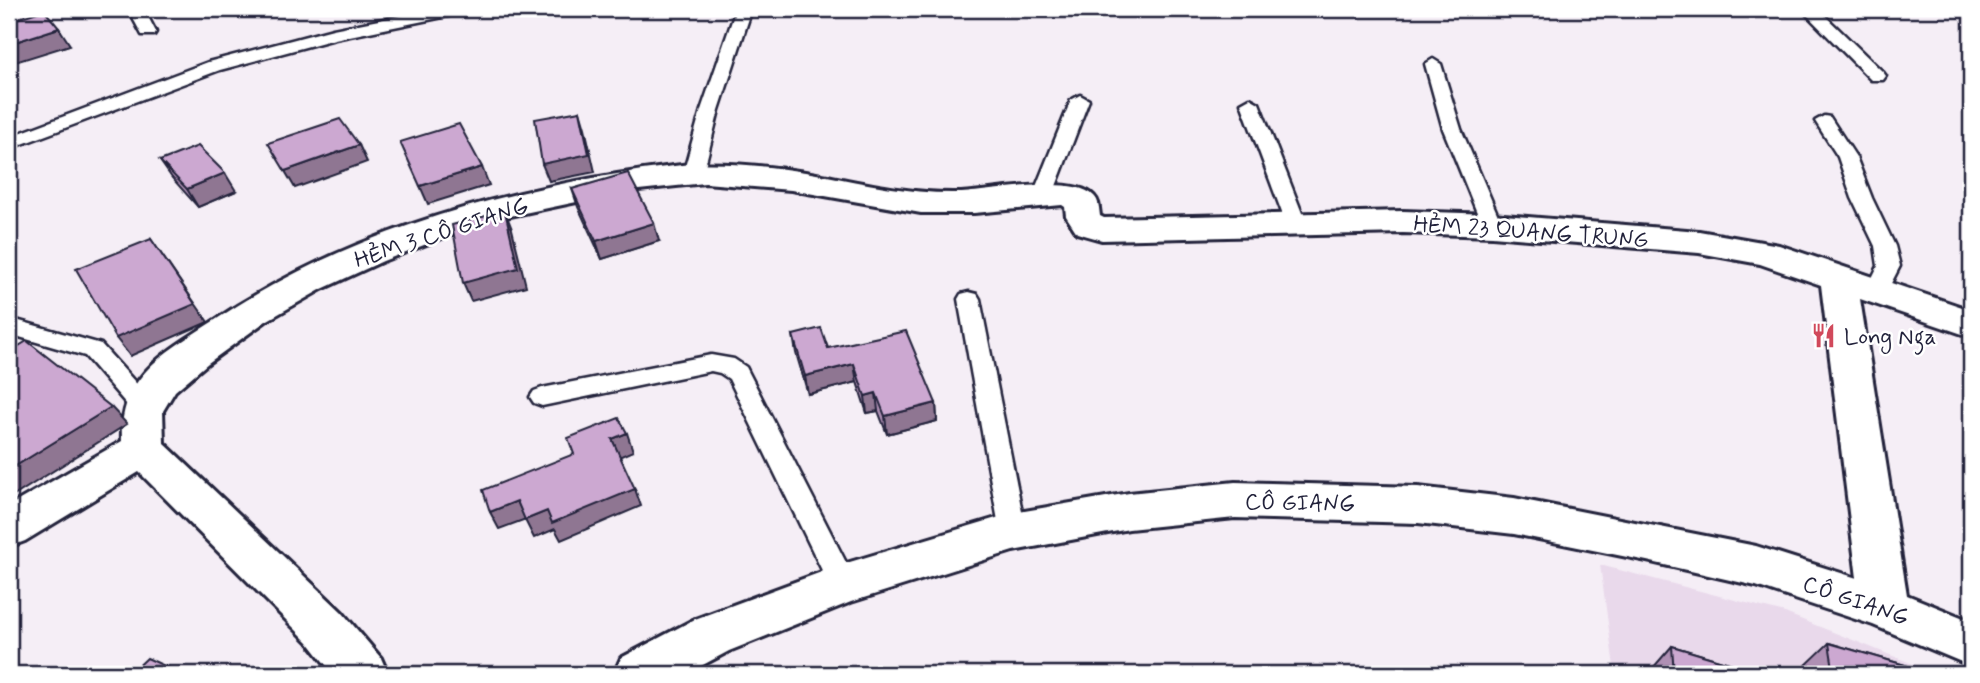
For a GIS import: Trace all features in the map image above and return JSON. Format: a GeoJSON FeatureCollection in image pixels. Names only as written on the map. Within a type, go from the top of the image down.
{"type":"FeatureCollection","features":[{"type":"Feature","properties":{"kind":"street","name":"HẺM 3 CÔ GIANG"},"geometry":{"type":"LineString","coordinates":[[143,428],[166,374],[225,329],[332,269],[402,240],[470,218],[619,182],[693,174],[780,179],[888,200],[919,202],[1002,201],[1043,194],[1074,197],[1082,203],[1083,216]]}},
{"type":"Feature","properties":{"kind":"street","name":"HẺM 23 QUANG TRUNG"},"geometry":{"type":"LineString","coordinates":[[1083,216],[1089,225],[1102,229],[1403,222],[1492,225],[1734,247],[1766,253],[1971,324]]}},
{"type":"Feature","properties":{"kind":"street"},"geometry":{"type":"LineString","coordinates":[[1838,277],[1885,608]]}},
{"type":"Feature","properties":{"kind":"street"},"geometry":{"type":"LineString","coordinates":[[9,528],[143,428],[325,627],[363,674]]}},
{"type":"Feature","properties":{"kind":"street","name":"CÔ GIANG"},"geometry":{"type":"LineString","coordinates":[[639,674],[712,635],[843,584],[1013,533],[1129,511],[1235,500],[1418,505],[1514,516],[1756,566],[1885,608],[1971,644]]}},
{"type":"Feature","properties":{"kind":"lane"},"geometry":{"type":"LineString","coordinates":[[136,9],[148,32]]}},
{"type":"Feature","properties":{"kind":"lane"},"geometry":{"type":"LineString","coordinates":[[9,143],[214,66],[333,34],[458,9]]}},
{"type":"Feature","properties":{"kind":"lane"},"geometry":{"type":"LineString","coordinates":[[693,174],[710,110],[744,9]]}},
{"type":"Feature","properties":{"kind":"lane"},"geometry":{"type":"LineString","coordinates":[[1809,9],[1877,76]]}},
{"type":"Feature","properties":{"kind":"lane"},"geometry":{"type":"LineString","coordinates":[[1433,64],[1452,129],[1492,225]]}},
{"type":"Feature","properties":{"kind":"lane"},"geometry":{"type":"LineString","coordinates":[[1043,194],[1080,100]]}},
{"type":"Feature","properties":{"kind":"lane"},"geometry":{"type":"LineString","coordinates":[[1250,103],[1297,226]]}},
{"type":"Feature","properties":{"kind":"lane"},"geometry":{"type":"LineString","coordinates":[[1824,121],[1847,157],[1862,198],[1885,246],[1889,266],[1877,290]]}},
{"type":"Feature","properties":{"kind":"lane"},"geometry":{"type":"LineString","coordinates":[[969,299],[1013,533]]}},
{"type":"Feature","properties":{"kind":"lane"},"geometry":{"type":"LineString","coordinates":[[9,326],[93,351],[143,428]]}},
{"type":"Feature","properties":{"kind":"lane"},"geometry":{"type":"LineString","coordinates":[[542,397],[711,363],[726,365],[738,373],[843,584]]}},
{"type":"Feature","properties":{"kind":"shaded area"},"geometry":{"type":"Polygon","coordinates":[[[1600,565],[1785,613],[1938,674],[1615,674],[1600,565]]]}},
{"type":"Feature","properties":{"kind":"building"},"geometry":{"type":"Polygon","coordinates":[[[44,10],[59,28],[9,44],[9,21],[44,10]]]}},
{"type":"Feature","properties":{"kind":"building"},"geometry":{"type":"Polygon","coordinates":[[[580,111],[589,154],[542,164],[535,119],[580,111]]]}},
{"type":"Feature","properties":{"kind":"building"},"geometry":{"type":"Polygon","coordinates":[[[340,119],[359,145],[285,171],[268,143],[340,119]]]}},
{"type":"Feature","properties":{"kind":"building"},"geometry":{"type":"Polygon","coordinates":[[[459,124],[482,167],[420,186],[400,142],[459,124]]]}},
{"type":"Feature","properties":{"kind":"building"},"geometry":{"type":"Polygon","coordinates":[[[198,146],[225,173],[187,189],[160,161],[198,146]]]}},
{"type":"Feature","properties":{"kind":"building"},"geometry":{"type":"Polygon","coordinates":[[[628,173],[654,223],[596,241],[572,189],[628,173]]]}},
{"type":"Feature","properties":{"kind":"building"},"geometry":{"type":"Polygon","coordinates":[[[505,211],[518,268],[463,283],[452,225],[505,211]]]}},
{"type":"Feature","properties":{"kind":"building"},"geometry":{"type":"Polygon","coordinates":[[[151,239],[195,304],[116,338],[76,269],[151,239]]]}},
{"type":"Feature","properties":{"kind":"building"},"geometry":{"type":"Polygon","coordinates":[[[821,328],[828,348],[906,331],[936,403],[885,416],[876,393],[865,396],[854,364],[805,376],[793,335],[821,328]]]}},
{"type":"Feature","properties":{"kind":"building"},"geometry":{"type":"Polygon","coordinates":[[[27,341],[111,407],[9,470],[9,352],[27,341]]]}},
{"type":"Feature","properties":{"kind":"building"},"geometry":{"type":"Polygon","coordinates":[[[619,418],[627,433],[612,439],[635,489],[552,523],[547,511],[525,520],[517,501],[490,512],[483,490],[574,454],[568,438],[619,418]]]}},
{"type":"Feature","properties":{"kind":"building"},"geometry":{"type":"Polygon","coordinates":[[[1829,643],[1936,674],[1834,674],[1829,643]]]}},
{"type":"Feature","properties":{"kind":"building"},"geometry":{"type":"Polygon","coordinates":[[[1672,646],[1766,674],[1674,674],[1672,646]]]}},
{"type":"Feature","properties":{"kind":"building"},"geometry":{"type":"Polygon","coordinates":[[[147,658],[182,674],[130,674],[147,658]]]}},
{"type":"Feature","properties":{"kind":"place","name":"Long Nga"},"geometry":{"type":"Point","coordinates":[1824,336]}}]}
